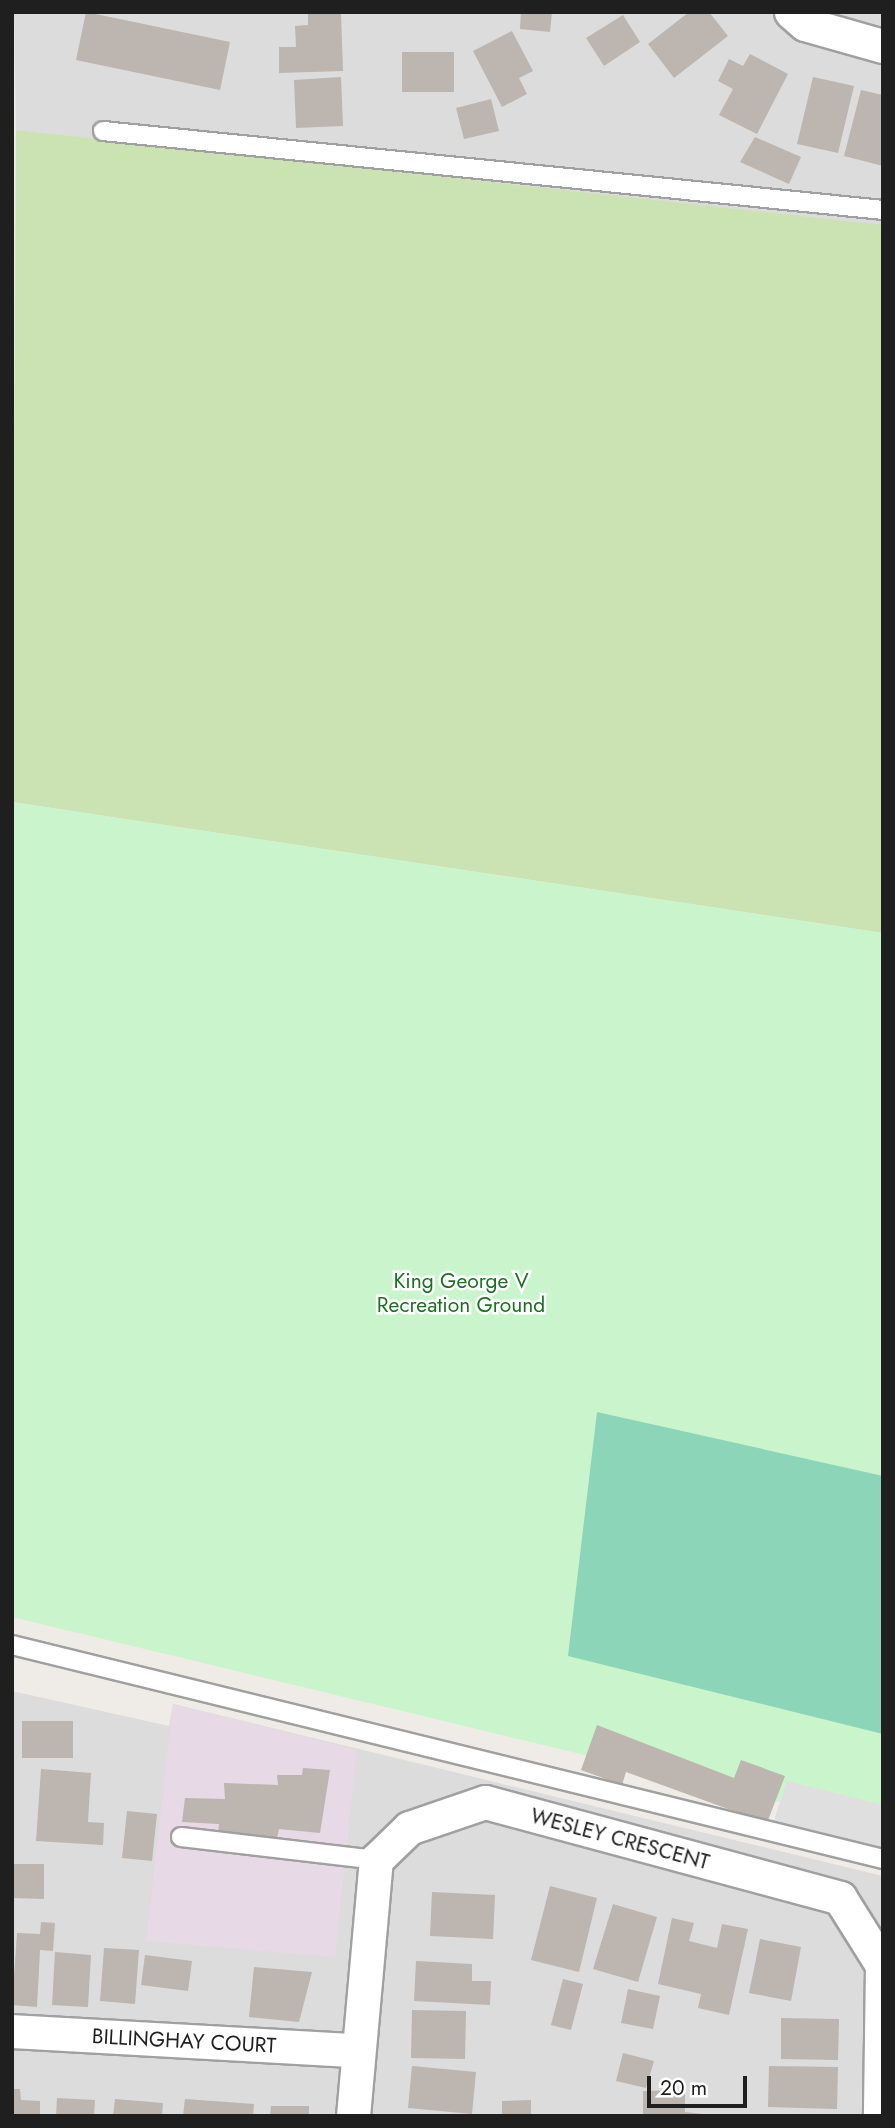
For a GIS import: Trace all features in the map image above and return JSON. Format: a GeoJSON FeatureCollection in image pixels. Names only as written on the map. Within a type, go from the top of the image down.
{"type":"FeatureCollection","features":[{"type":"Feature","properties":{"kind":"street"},"geometry":{"type":"LineString","coordinates":[[791,12],[805,24],[883,46]]}},
{"type":"Feature","properties":{"kind":"street","name":"WESLEY CRESCENT"},"geometry":{"type":"LineString","coordinates":[[376,1860],[410,1828],[485,1802],[840,1898],[882,1965],[880,2116]]}},
{"type":"Feature","properties":{"kind":"street"},"geometry":{"type":"LineString","coordinates":[[353,2116],[356,2050],[376,1860]]}},
{"type":"Feature","properties":{"kind":"street","name":"BILLINGHAY COURT"},"geometry":{"type":"LineString","coordinates":[[12,2031],[356,2050]]}},
{"type":"Feature","properties":{"kind":"lane"},"geometry":{"type":"LineString","coordinates":[[103,131],[883,209]]}},
{"type":"Feature","properties":{"kind":"lane"},"geometry":{"type":"LineString","coordinates":[[12,1645],[883,1859]]}},
{"type":"Feature","properties":{"kind":"lane"},"geometry":{"type":"LineString","coordinates":[[181,1837],[376,1860]]}},
{"type":"Feature","properties":{"kind":"shaded area"},"geometry":{"type":"Polygon","coordinates":[[[14,12],[883,12],[883,231],[16,130],[14,12]]]}},
{"type":"Feature","properties":{"kind":"shaded area"},"geometry":{"type":"Polygon","coordinates":[[[12,1691],[169,1726],[173,1704],[883,1876],[883,2116],[12,2116],[12,1691]]]}},
{"type":"Feature","properties":{"kind":"shaded area"},"geometry":{"type":"Polygon","coordinates":[[[173,1704],[357,1750],[335,1957],[146,1941],[173,1704]]]}},
{"type":"Feature","properties":{"kind":"shaded area"},"geometry":{"type":"Polygon","coordinates":[[[787,1781],[883,1805],[883,1859],[769,1835],[787,1781]]]}},
{"type":"Feature","properties":{"kind":"green space"},"geometry":{"type":"Polygon","coordinates":[[[16,130],[883,225],[883,933],[12,802],[16,130]]]}},
{"type":"Feature","properties":{"kind":"green space","name":"King George V Recreation Ground"},"geometry":{"type":"Polygon","coordinates":[[[12,802],[883,933],[883,1827],[12,1617],[12,802]]]}},
{"type":"Feature","properties":{"kind":"green space"},"geometry":{"type":"Polygon","coordinates":[[[597,1412],[883,1476],[883,1734],[568,1656],[597,1412]]]}},
{"type":"Feature","properties":{"kind":"building"},"geometry":{"type":"Polygon","coordinates":[[[86,12],[230,42],[220,90],[76,60],[86,12]]]}},
{"type":"Feature","properties":{"kind":"building"},"geometry":{"type":"Polygon","coordinates":[[[308,12],[341,12],[343,71],[279,73],[279,47],[296,47],[295,26],[308,25],[308,12]]]}},
{"type":"Feature","properties":{"kind":"building"},"geometry":{"type":"Polygon","coordinates":[[[521,12],[552,12],[550,32],[520,29],[521,12]]]}},
{"type":"Feature","properties":{"kind":"building"},"geometry":{"type":"Polygon","coordinates":[[[689,12],[709,12],[728,36],[674,78],[648,44],[689,12]]]}},
{"type":"Feature","properties":{"kind":"building"},"geometry":{"type":"Polygon","coordinates":[[[623,15],[640,42],[604,66],[586,38],[623,15]]]}},
{"type":"Feature","properties":{"kind":"building"},"geometry":{"type":"Polygon","coordinates":[[[512,31],[533,71],[519,78],[527,94],[502,107],[473,51],[512,31]]]}},
{"type":"Feature","properties":{"kind":"building"},"geometry":{"type":"Polygon","coordinates":[[[402,52],[454,52],[454,92],[402,92],[402,52]]]}},
{"type":"Feature","properties":{"kind":"building"},"geometry":{"type":"Polygon","coordinates":[[[750,54],[788,74],[757,134],[719,115],[733,89],[718,81],[729,59],[743,66],[750,54]]]}},
{"type":"Feature","properties":{"kind":"building"},"geometry":{"type":"Polygon","coordinates":[[[341,77],[343,126],[296,128],[294,80],[341,77]]]}},
{"type":"Feature","properties":{"kind":"building"},"geometry":{"type":"Polygon","coordinates":[[[813,77],[854,86],[838,153],[797,144],[813,77]]]}},
{"type":"Feature","properties":{"kind":"building"},"geometry":{"type":"Polygon","coordinates":[[[861,90],[883,95],[883,166],[844,156],[861,90]]]}},
{"type":"Feature","properties":{"kind":"building"},"geometry":{"type":"Polygon","coordinates":[[[491,99],[499,131],[464,139],[456,108],[491,99]]]}},
{"type":"Feature","properties":{"kind":"building"},"geometry":{"type":"Polygon","coordinates":[[[755,137],[801,157],[789,184],[740,162],[755,137]]]}},
{"type":"Feature","properties":{"kind":"building"},"geometry":{"type":"Polygon","coordinates":[[[22,1721],[73,1721],[73,1758],[22,1758],[22,1721]]]}},
{"type":"Feature","properties":{"kind":"building"},"geometry":{"type":"Polygon","coordinates":[[[597,1725],[734,1778],[741,1760],[785,1776],[767,1823],[626,1772],[622,1785],[581,1770],[597,1725]]]}},
{"type":"Feature","properties":{"kind":"building"},"geometry":{"type":"Polygon","coordinates":[[[303,1768],[330,1770],[320,1833],[279,1829],[277,1838],[218,1834],[219,1824],[182,1822],[185,1798],[225,1799],[224,1783],[278,1785],[277,1775],[302,1775],[303,1768]]]}},
{"type":"Feature","properties":{"kind":"building"},"geometry":{"type":"Polygon","coordinates":[[[41,1769],[91,1773],[88,1822],[104,1823],[103,1845],[36,1841],[41,1769]]]}},
{"type":"Feature","properties":{"kind":"building"},"geometry":{"type":"Polygon","coordinates":[[[127,1811],[157,1814],[152,1861],[122,1858],[127,1811]]]}},
{"type":"Feature","properties":{"kind":"building"},"geometry":{"type":"Polygon","coordinates":[[[12,1864],[44,1864],[44,1899],[12,1898],[12,1864]]]}},
{"type":"Feature","properties":{"kind":"building"},"geometry":{"type":"Polygon","coordinates":[[[550,1886],[597,1898],[579,1972],[531,1960],[550,1886]]]}},
{"type":"Feature","properties":{"kind":"building"},"geometry":{"type":"Polygon","coordinates":[[[432,1892],[495,1895],[493,1939],[430,1936],[432,1892]]]}},
{"type":"Feature","properties":{"kind":"building"},"geometry":{"type":"Polygon","coordinates":[[[613,1904],[657,1917],[638,1982],[593,1969],[613,1904]]]}},
{"type":"Feature","properties":{"kind":"building"},"geometry":{"type":"Polygon","coordinates":[[[672,1918],[694,1923],[689,1941],[717,1948],[722,1924],[748,1929],[729,2015],[698,2008],[701,1994],[658,1984],[672,1918]]]}},
{"type":"Feature","properties":{"kind":"building"},"geometry":{"type":"Polygon","coordinates":[[[41,1922],[55,1923],[53,1951],[40,1950],[37,2007],[12,2005],[17,1933],[40,1934],[41,1922]]]}},
{"type":"Feature","properties":{"kind":"building"},"geometry":{"type":"Polygon","coordinates":[[[760,1939],[801,1947],[791,2001],[749,1993],[760,1939]]]}},
{"type":"Feature","properties":{"kind":"building"},"geometry":{"type":"Polygon","coordinates":[[[104,1948],[139,1950],[135,2004],[100,2001],[104,1948]]]}},
{"type":"Feature","properties":{"kind":"building"},"geometry":{"type":"Polygon","coordinates":[[[55,1952],[91,1955],[88,2007],[52,2005],[55,1952]]]}},
{"type":"Feature","properties":{"kind":"building"},"geometry":{"type":"Polygon","coordinates":[[[145,1955],[192,1961],[188,1991],[141,1985],[145,1955]]]}},
{"type":"Feature","properties":{"kind":"building"},"geometry":{"type":"Polygon","coordinates":[[[416,1961],[472,1964],[472,1981],[491,1981],[490,2005],[414,2001],[416,1961]]]}},
{"type":"Feature","properties":{"kind":"building"},"geometry":{"type":"Polygon","coordinates":[[[254,1967],[312,1972],[299,2022],[249,2017],[254,1967]]]}},
{"type":"Feature","properties":{"kind":"building"},"geometry":{"type":"Polygon","coordinates":[[[563,1979],[583,1984],[571,2030],[551,2025],[563,1979]]]}},
{"type":"Feature","properties":{"kind":"building"},"geometry":{"type":"Polygon","coordinates":[[[628,1989],[660,1996],[653,2029],[621,2023],[628,1989]]]}},
{"type":"Feature","properties":{"kind":"building"},"geometry":{"type":"Polygon","coordinates":[[[412,2010],[466,2011],[465,2059],[411,2058],[412,2010]]]}},
{"type":"Feature","properties":{"kind":"building"},"geometry":{"type":"Polygon","coordinates":[[[781,2018],[839,2019],[838,2060],[781,2059],[781,2018]]]}},
{"type":"Feature","properties":{"kind":"building"},"geometry":{"type":"Polygon","coordinates":[[[623,2053],[654,2061],[646,2088],[616,2081],[623,2053]]]}},
{"type":"Feature","properties":{"kind":"building"},"geometry":{"type":"Polygon","coordinates":[[[412,2066],[476,2072],[472,2114],[408,2108],[412,2066]]]}},
{"type":"Feature","properties":{"kind":"building"},"geometry":{"type":"Polygon","coordinates":[[[769,2066],[838,2067],[837,2109],[768,2107],[769,2066]]]}},
{"type":"Feature","properties":{"kind":"building"},"geometry":{"type":"Polygon","coordinates":[[[12,2089],[20,2089],[21,2100],[40,2101],[40,2116],[12,2116],[12,2089]]]}},
{"type":"Feature","properties":{"kind":"building"},"geometry":{"type":"Polygon","coordinates":[[[685,2090],[685,2112],[720,2116],[643,2116],[643,2091],[685,2090]]]}},
{"type":"Feature","properties":{"kind":"building"},"geometry":{"type":"Polygon","coordinates":[[[57,2098],[95,2100],[94,2116],[56,2116],[57,2098]]]}},
{"type":"Feature","properties":{"kind":"building"},"geometry":{"type":"Polygon","coordinates":[[[115,2099],[163,2103],[162,2116],[113,2116],[115,2099]]]}},
{"type":"Feature","properties":{"kind":"building"},"geometry":{"type":"Polygon","coordinates":[[[185,2099],[254,2104],[253,2116],[183,2116],[185,2099]]]}},
{"type":"Feature","properties":{"kind":"building"},"geometry":{"type":"Polygon","coordinates":[[[531,2100],[531,2116],[502,2116],[502,2101],[531,2100]]]}},
{"type":"Feature","properties":{"kind":"building"},"geometry":{"type":"Polygon","coordinates":[[[271,2106],[309,2106],[309,2116],[270,2116],[271,2106]]]}}]}
